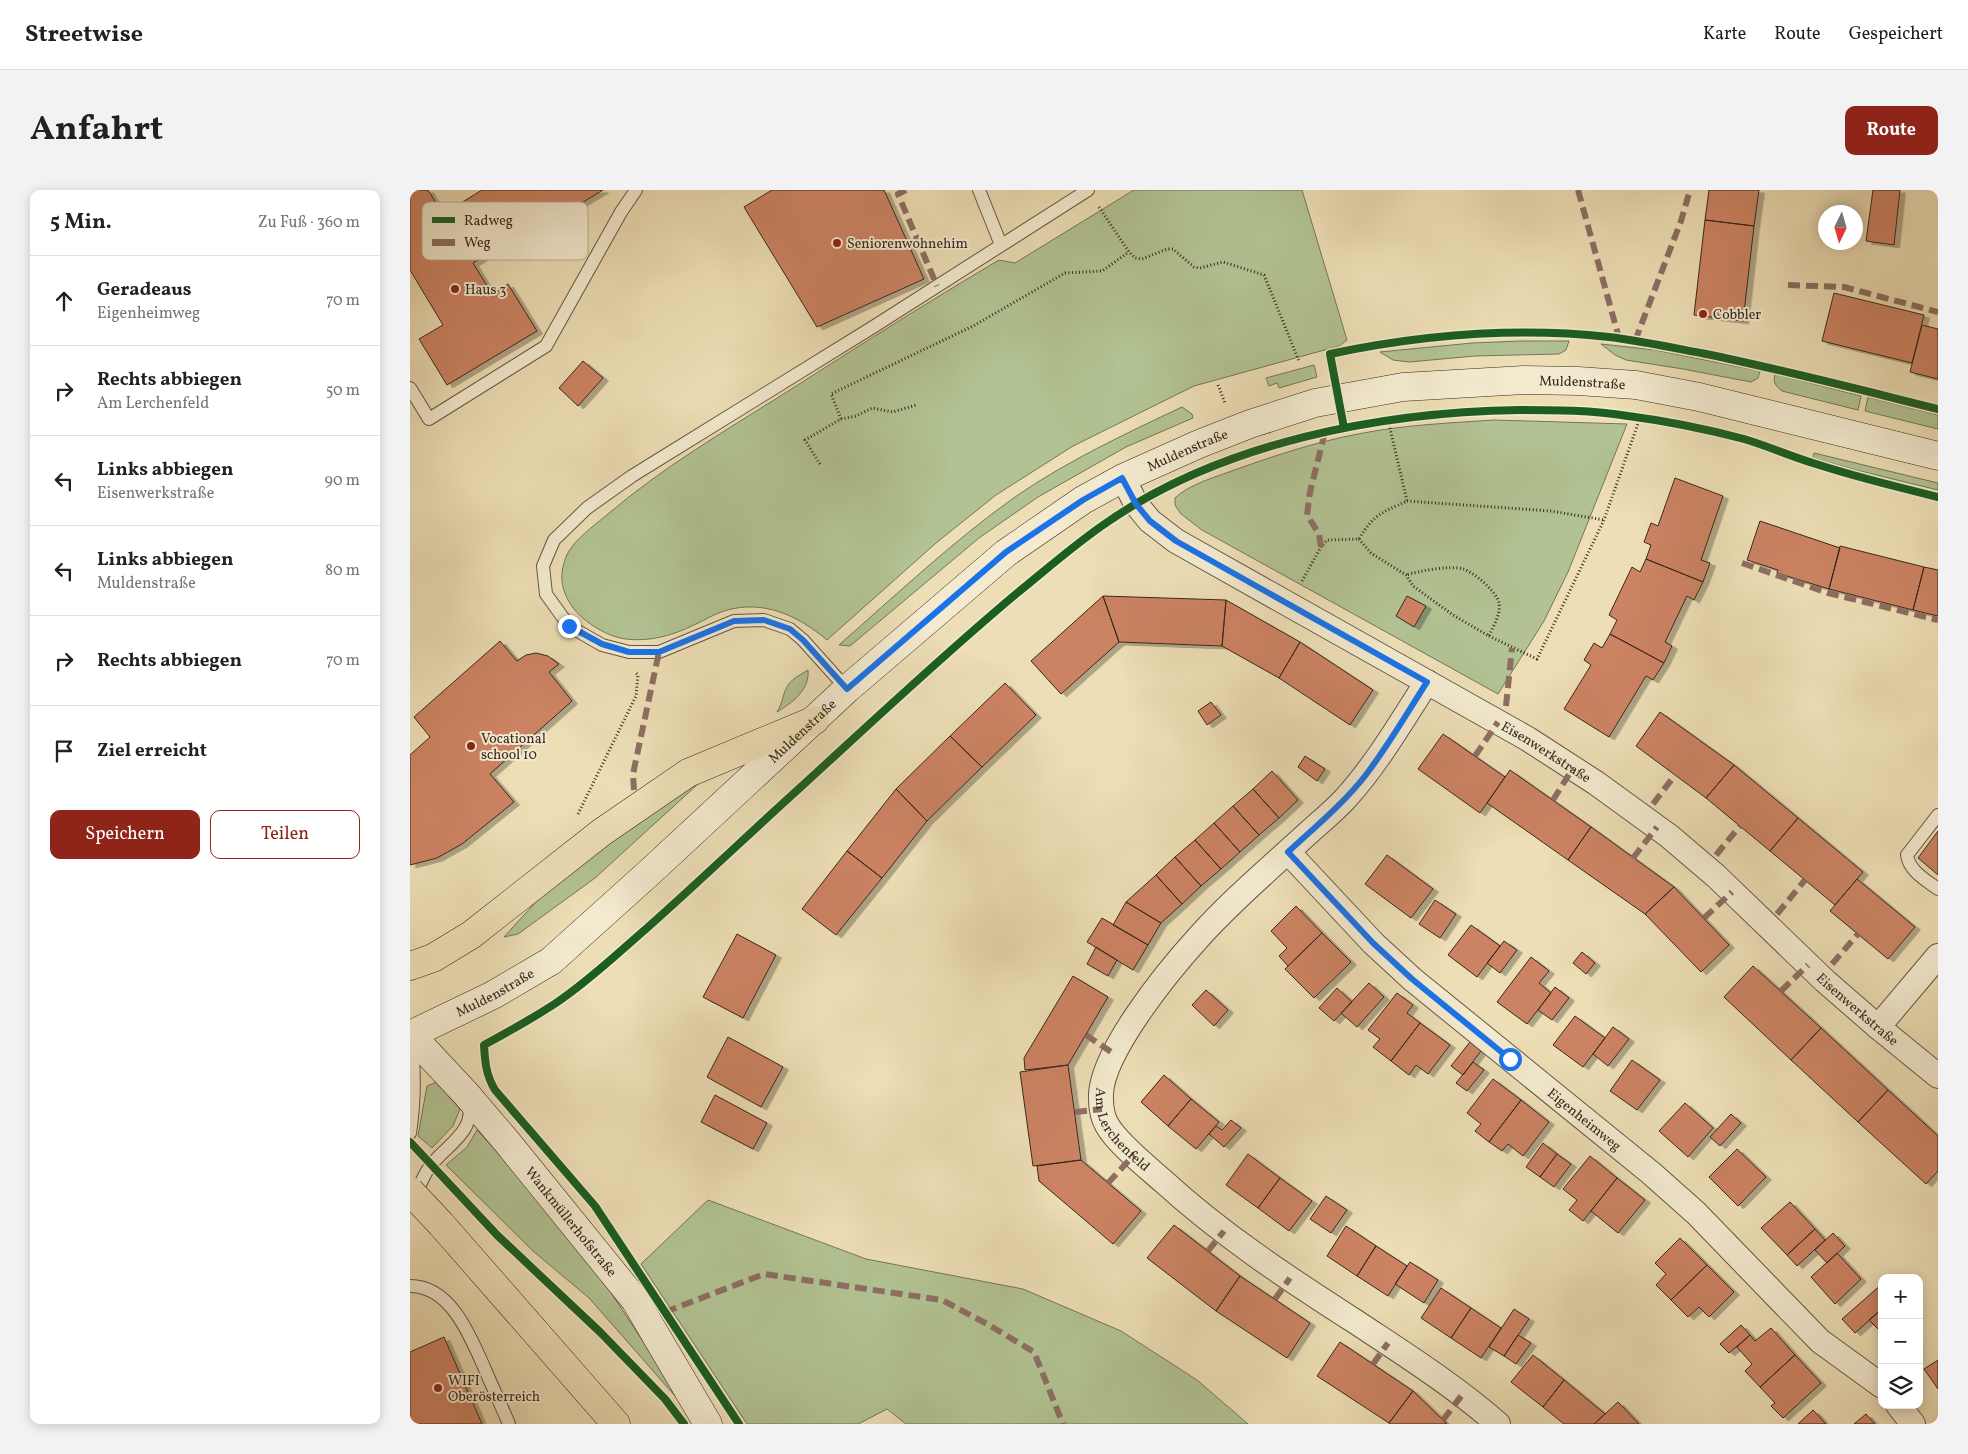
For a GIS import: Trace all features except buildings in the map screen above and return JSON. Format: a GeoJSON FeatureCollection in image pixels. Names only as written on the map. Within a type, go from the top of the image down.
{"type":"FeatureCollection","features":[{"type":"Feature","properties":{"kind":"main road","name":"Muldenstraße"},"geometry":{"type":"LineString","coordinates":[[411,1035],[493,995],[551,961],[847,689],[1006,552],[1083,500],[1122,478],[1207,441],[1315,403],[1403,387],[1524,380],[1636,385],[1746,408],[1938,456]]}},
{"type":"Feature","properties":{"kind":"main road"},"geometry":{"type":"LineString","coordinates":[[410,966],[433,958],[471,935],[602,832],[688,773],[815,720]]}},
{"type":"Feature","properties":{"kind":"main road","name":"Wankmüllerhofstraße"},"geometry":{"type":"LineString","coordinates":[[411,1035],[467,1095],[635,1300],[708,1424]]}},
{"type":"Feature","properties":{"kind":"main road"},"geometry":{"type":"LineString","coordinates":[[410,1191],[616,1424]]}},
{"type":"Feature","properties":{"kind":"street","name":"Eisenwerkstraße"},"geometry":{"type":"LineString","coordinates":[[1122,478],[1136,504],[1150,521],[1176,541],[1528,739],[1596,783],[1669,836],[1716,876],[1825,981],[1938,1076]]}},
{"type":"Feature","properties":{"kind":"street","name":"Am Lerchenfeld"},"geometry":{"type":"LineString","coordinates":[[1427,682],[1383,752],[1343,801],[1231,904],[1198,938],[1142,1010],[1116,1050],[1105,1074],[1100,1096],[1107,1125],[1129,1150],[1175,1192],[1224,1231],[1304,1288],[1413,1360],[1498,1424]]}},
{"type":"Feature","properties":{"kind":"street","name":"Eigenheimweg"},"geometry":{"type":"LineString","coordinates":[[1288,852],[1373,943],[1412,979],[1651,1173],[1696,1213],[1820,1341],[1878,1383]]}},
{"type":"Feature","properties":{"kind":"street"},"geometry":{"type":"LineString","coordinates":[[1878,1027],[1938,956]]}},
{"type":"Feature","properties":{"kind":"street"},"geometry":{"type":"LineString","coordinates":[[1901,1409],[1913,1424]]}},
{"type":"Feature","properties":{"kind":"lane"},"geometry":{"type":"LineString","coordinates":[[410,388],[429,419],[546,346],[621,212],[636,190]]}},
{"type":"Feature","properties":{"kind":"lane"},"geometry":{"type":"LineString","coordinates":[[979,190],[1001,245]]}},
{"type":"Feature","properties":{"kind":"lane"},"geometry":{"type":"LineString","coordinates":[[847,689],[803,640],[790,629],[764,620],[734,621],[659,652],[629,652],[602,644],[569,626],[546,594],[543,566],[554,540],[587,508],[624,482],[1088,190]]}},
{"type":"Feature","properties":{"kind":"lane"},"geometry":{"type":"LineString","coordinates":[[1938,814],[1907,855],[1912,869],[1938,889]]}},
{"type":"Feature","properties":{"kind":"lane"},"geometry":{"type":"LineString","coordinates":[[410,1133],[415,1101],[415,1074],[411,1035]]}},
{"type":"Feature","properties":{"kind":"lane"},"geometry":{"type":"LineString","coordinates":[[410,1208],[428,1169],[440,1154],[463,1134],[471,1112],[467,1095]]}},
{"type":"Feature","properties":{"kind":"lane"},"geometry":{"type":"LineString","coordinates":[[410,1286],[418,1286],[441,1298],[457,1313],[468,1330],[509,1424]]}},
{"type":"Feature","properties":{"kind":"path"},"geometry":{"type":"LineString","coordinates":[[1100,208],[1135,258],[1142,259],[1167,249],[1173,249],[1194,267],[1200,268],[1223,262],[1264,275],[1299,361]]}},
{"type":"Feature","properties":{"kind":"path"},"geometry":{"type":"LineString","coordinates":[[841,419],[830,394],[973,326],[1066,274],[1102,271],[1129,252]]}},
{"type":"Feature","properties":{"kind":"path"},"geometry":{"type":"LineString","coordinates":[[1218,385],[1225,404]]}},
{"type":"Feature","properties":{"kind":"path"},"geometry":{"type":"LineString","coordinates":[[820,464],[805,440],[841,419],[856,416],[872,408],[893,412],[916,405]]}},
{"type":"Feature","properties":{"kind":"path"},"geometry":{"type":"LineString","coordinates":[[1359,539],[1371,554],[1406,575],[1413,586],[1453,615],[1489,636],[1537,659],[1604,520],[1640,418]]}},
{"type":"Feature","properties":{"kind":"path"},"geometry":{"type":"LineString","coordinates":[[1388,420],[1407,501]]}},
{"type":"Feature","properties":{"kind":"path"},"geometry":{"type":"LineString","coordinates":[[1359,539],[1369,523],[1381,512],[1407,501],[1551,511],[1604,520]]}},
{"type":"Feature","properties":{"kind":"path"},"geometry":{"type":"LineString","coordinates":[[1298,589],[1311,563],[1327,540],[1359,539]]}},
{"type":"Feature","properties":{"kind":"path"},"geometry":{"type":"LineString","coordinates":[[1406,575],[1418,571],[1464,569],[1489,587],[1499,602],[1498,616],[1489,636]]}},
{"type":"Feature","properties":{"kind":"path"},"geometry":{"type":"LineString","coordinates":[[575,818],[636,696],[638,675],[633,670]]}},
{"type":"Feature","properties":{"kind":"green space"},"geometry":{"type":"Polygon","coordinates":[[[1134,190],[1302,190],[1347,340],[1339,346],[1194,386],[1073,446],[996,495],[936,543],[827,640],[804,623],[766,608],[738,608],[724,611],[671,634],[635,640],[619,638],[597,628],[574,609],[562,584],[562,571],[569,551],[578,539],[650,481],[715,437],[972,276],[999,260],[1015,263],[1134,190]]]}},
{"type":"Feature","properties":{"kind":"green space"},"geometry":{"type":"Polygon","coordinates":[[[1569,341],[1566,350],[1559,354],[1475,356],[1409,362],[1393,360],[1380,352],[1472,343],[1569,341]]]}},
{"type":"Feature","properties":{"kind":"green space"},"geometry":{"type":"Polygon","coordinates":[[[1601,344],[1655,350],[1760,371],[1758,378],[1751,382],[1626,360],[1615,355],[1601,344]]]}},
{"type":"Feature","properties":{"kind":"green space"},"geometry":{"type":"Polygon","coordinates":[[[1314,365],[1317,377],[1279,388],[1277,383],[1269,386],[1266,378],[1314,365]]]}},
{"type":"Feature","properties":{"kind":"green space"},"geometry":{"type":"Polygon","coordinates":[[[1775,374],[1861,396],[1858,410],[1782,391],[1775,384],[1775,374]]]}},
{"type":"Feature","properties":{"kind":"green space"},"geometry":{"type":"Polygon","coordinates":[[[1868,397],[1938,415],[1938,429],[1865,411],[1868,397]]]}},
{"type":"Feature","properties":{"kind":"green space"},"geometry":{"type":"Polygon","coordinates":[[[1182,407],[1192,414],[1193,418],[1126,447],[1038,497],[979,538],[850,646],[839,645],[947,550],[1015,497],[1076,460],[1182,407]]]}},
{"type":"Feature","properties":{"kind":"green space"},"geometry":{"type":"Polygon","coordinates":[[[1494,420],[1627,424],[1568,572],[1544,621],[1498,694],[1202,530],[1181,514],[1175,505],[1175,498],[1181,493],[1213,478],[1282,454],[1342,437],[1392,428],[1494,420]]]}},
{"type":"Feature","properties":{"kind":"green space"},"geometry":{"type":"Polygon","coordinates":[[[1814,453],[1938,483],[1938,490],[1813,458],[1814,453]]]}},
{"type":"Feature","properties":{"kind":"green space"},"geometry":{"type":"Polygon","coordinates":[[[808,670],[808,677],[803,690],[794,700],[777,712],[790,683],[808,670]]]}},
{"type":"Feature","properties":{"kind":"green space"},"geometry":{"type":"Polygon","coordinates":[[[709,774],[595,878],[518,934],[504,937],[553,883],[622,830],[709,774]]]}},
{"type":"Feature","properties":{"kind":"green space"},"geometry":{"type":"Polygon","coordinates":[[[437,1082],[460,1109],[453,1126],[432,1148],[418,1136],[427,1086],[437,1082]]]}},
{"type":"Feature","properties":{"kind":"green space"},"geometry":{"type":"Polygon","coordinates":[[[477,1130],[513,1169],[602,1279],[690,1413],[589,1298],[533,1251],[446,1165],[467,1147],[477,1130]]]}},
{"type":"Feature","properties":{"kind":"green space"},"geometry":{"type":"Polygon","coordinates":[[[708,1200],[866,1259],[1023,1289],[1121,1331],[1197,1380],[1248,1424],[906,1424],[887,1409],[858,1424],[747,1424],[641,1264],[708,1200]]]}},
{"type":"Feature","properties":{"kind":"marked path"},"geometry":{"type":"LineString","coordinates":[[906,190],[898,194],[937,286]]}},
{"type":"Feature","properties":{"kind":"marked path"},"geometry":{"type":"LineString","coordinates":[[1578,190],[1619,338]]}},
{"type":"Feature","properties":{"kind":"marked path"},"geometry":{"type":"LineString","coordinates":[[1635,341],[1681,221],[1690,190]]}},
{"type":"Feature","properties":{"kind":"marked path"},"geometry":{"type":"LineString","coordinates":[[1788,285],[1844,287],[1938,312]]}},
{"type":"Feature","properties":{"kind":"marked path"},"geometry":{"type":"LineString","coordinates":[[1321,547],[1319,534],[1307,515],[1310,492],[1325,432]]}},
{"type":"Feature","properties":{"kind":"marked path"},"geometry":{"type":"LineString","coordinates":[[1742,563],[1828,593],[1938,620]]}},
{"type":"Feature","properties":{"kind":"marked path"},"geometry":{"type":"LineString","coordinates":[[1506,706],[1512,648]]}},
{"type":"Feature","properties":{"kind":"marked path"},"geometry":{"type":"LineString","coordinates":[[634,790],[633,774],[659,652]]}},
{"type":"Feature","properties":{"kind":"marked path"},"geometry":{"type":"LineString","coordinates":[[1475,756],[1498,722]]}},
{"type":"Feature","properties":{"kind":"marked path"},"geometry":{"type":"LineString","coordinates":[[1553,800],[1573,768]]}},
{"type":"Feature","properties":{"kind":"marked path"},"geometry":{"type":"LineString","coordinates":[[1653,804],[1675,775]]}},
{"type":"Feature","properties":{"kind":"marked path"},"geometry":{"type":"LineString","coordinates":[[1716,855],[1740,826]]}},
{"type":"Feature","properties":{"kind":"marked path"},"geometry":{"type":"LineString","coordinates":[[1633,858],[1657,827]]}},
{"type":"Feature","properties":{"kind":"marked path"},"geometry":{"type":"LineString","coordinates":[[1777,914],[1805,880]]}},
{"type":"Feature","properties":{"kind":"marked path"},"geometry":{"type":"LineString","coordinates":[[1704,918],[1732,892]]}},
{"type":"Feature","properties":{"kind":"marked path"},"geometry":{"type":"LineString","coordinates":[[1832,964],[1858,934]]}},
{"type":"Feature","properties":{"kind":"marked path"},"geometry":{"type":"LineString","coordinates":[[1781,991],[1808,965]]}},
{"type":"Feature","properties":{"kind":"marked path"},"geometry":{"type":"LineString","coordinates":[[1086,1035],[1114,1054]]}},
{"type":"Feature","properties":{"kind":"marked path"},"geometry":{"type":"LineString","coordinates":[[1075,1112],[1102,1109]]}},
{"type":"Feature","properties":{"kind":"marked path"},"geometry":{"type":"LineString","coordinates":[[1108,1183],[1134,1155]]}},
{"type":"Feature","properties":{"kind":"marked path"},"geometry":{"type":"LineString","coordinates":[[1208,1251],[1224,1231]]}},
{"type":"Feature","properties":{"kind":"marked path"},"geometry":{"type":"LineString","coordinates":[[665,1312],[764,1274],[942,1300],[1034,1352],[1063,1424]]}},
{"type":"Feature","properties":{"kind":"marked path"},"geometry":{"type":"LineString","coordinates":[[1275,1299],[1290,1278]]}},
{"type":"Feature","properties":{"kind":"marked path"},"geometry":{"type":"LineString","coordinates":[[1373,1364],[1388,1343]]}},
{"type":"Feature","properties":{"kind":"marked path"},"geometry":{"type":"LineString","coordinates":[[1443,1420],[1462,1395]]}},
{"type":"Feature","properties":{"kind":"cycle path"},"geometry":{"type":"LineString","coordinates":[[1344,428],[1330,354],[1399,342],[1504,333],[1574,334],[1646,343],[1706,354],[1822,380],[1938,409]]}},
{"type":"Feature","properties":{"kind":"cycle path"},"geometry":{"type":"LineString","coordinates":[[739,1424],[595,1206],[495,1090],[486,1068],[484,1045],[556,1003],[603,967],[935,664],[1073,547],[1109,521],[1154,494],[1202,471],[1253,452],[1359,425],[1467,412],[1519,410],[1587,411],[1672,423],[1744,439],[1831,469],[1938,497]]}},
{"type":"Feature","properties":{"kind":"cycle path"},"geometry":{"type":"LineString","coordinates":[[410,1142],[497,1235],[600,1332],[665,1399],[684,1424]]}},
{"type":"Feature","properties":{"kind":"place","name":"Seniorenwohnehim"},"geometry":{"type":"Point","coordinates":[837,243]}},
{"type":"Feature","properties":{"kind":"place","name":"Haus 3"},"geometry":{"type":"Point","coordinates":[455,289]}},
{"type":"Feature","properties":{"kind":"place","name":"Cobbler"},"geometry":{"type":"Point","coordinates":[1703,314]}},
{"type":"Feature","properties":{"kind":"place","name":"Vocational school 10"},"geometry":{"type":"Point","coordinates":[471,746]}},
{"type":"Feature","properties":{"kind":"place","name":"WIFI Oberösterreich"},"geometry":{"type":"Point","coordinates":[438,1388]}},
{"type":"Feature","properties":{"kind":"route"},"geometry":{"type":"LineString","coordinates":[[569,626],[602,644],[629,652],[659,652],[734,621],[764,620],[790,629],[803,640],[847,689],[1006,552],[1083,500],[1122,478],[1136,504],[1150,521],[1176,541],[1427,682],[1383,752],[1364,777],[1343,801],[1288,852],[1373,943],[1412,979],[1510,1059]]}}]}
